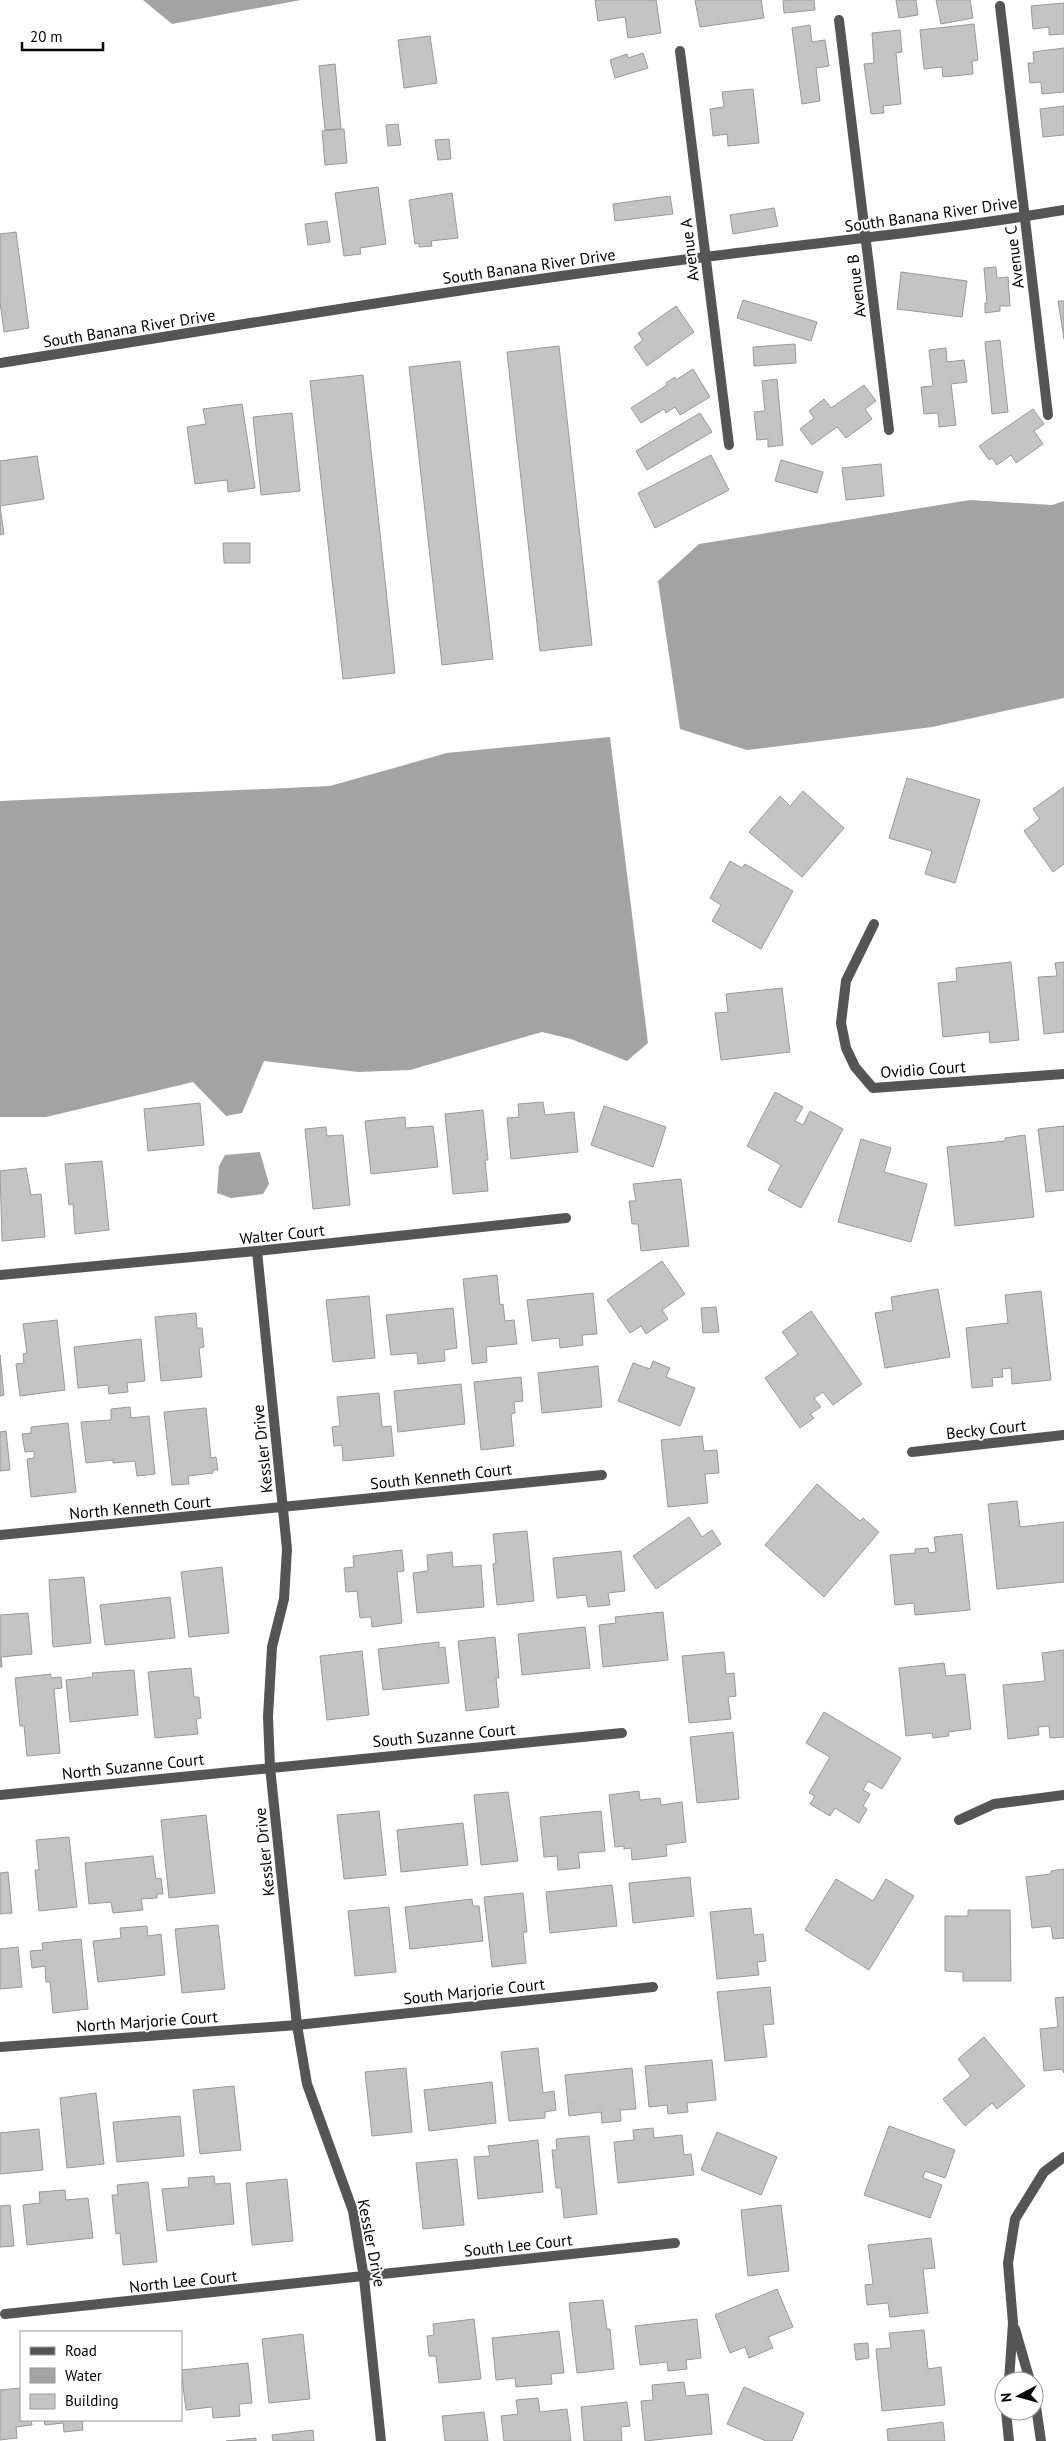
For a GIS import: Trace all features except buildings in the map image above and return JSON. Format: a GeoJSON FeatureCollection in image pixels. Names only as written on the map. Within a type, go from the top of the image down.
{"type":"FeatureCollection","features":[{"type":"Feature","properties":{"kind":"street","name":"Avenue C"},"geometry":{"type":"LineString","coordinates":[[1000,6],[1048,415]]}},
{"type":"Feature","properties":{"kind":"street","name":"Avenue B"},"geometry":{"type":"LineString","coordinates":[[839,20],[889,430]]}},
{"type":"Feature","properties":{"kind":"street","name":"Avenue A"},"geometry":{"type":"LineString","coordinates":[[680,51],[728,445]]}},
{"type":"Feature","properties":{"kind":"street","name":"South Banana River Drive"},"geometry":{"type":"LineString","coordinates":[[0,363],[470,290],[705,256],[866,239],[1064,210]]}},
{"type":"Feature","properties":{"kind":"street","name":"Ovidio Court"},"geometry":{"type":"LineString","coordinates":[[874,924],[846,981],[841,1023],[846,1048],[855,1067],[873,1088],[1064,1074]]}},
{"type":"Feature","properties":{"kind":"street","name":"Walter Court"},"geometry":{"type":"LineString","coordinates":[[0,1276],[566,1218]]}},
{"type":"Feature","properties":{"kind":"street","name":"Kessler Drive"},"geometry":{"type":"LineString","coordinates":[[257,1251],[284,1508],[286,1549],[284,1599],[272,1647],[268,1717],[270,1767],[297,2025],[308,2084],[353,2211],[364,2278],[381,2441]]}},
{"type":"Feature","properties":{"kind":"street","name":"Becky Court"},"geometry":{"type":"LineString","coordinates":[[912,1452],[1064,1435]]}},
{"type":"Feature","properties":{"kind":"street","name":"South Kenneth Court"},"geometry":{"type":"LineString","coordinates":[[284,1508],[602,1475]]}},
{"type":"Feature","properties":{"kind":"street","name":"North Kenneth Court"},"geometry":{"type":"LineString","coordinates":[[0,1535],[284,1508]]}},
{"type":"Feature","properties":{"kind":"street","name":"South Suzanne Court"},"geometry":{"type":"LineString","coordinates":[[270,1767],[622,1733]]}},
{"type":"Feature","properties":{"kind":"street","name":"North Suzanne Court"},"geometry":{"type":"LineString","coordinates":[[0,1795],[270,1767]]}},
{"type":"Feature","properties":{"kind":"street"},"geometry":{"type":"LineString","coordinates":[[959,1820],[994,1804],[1064,1795]]}},
{"type":"Feature","properties":{"kind":"street","name":"South Marjorie Court"},"geometry":{"type":"LineString","coordinates":[[297,2025],[653,1987]]}},
{"type":"Feature","properties":{"kind":"street","name":"North Marjorie Court"},"geometry":{"type":"LineString","coordinates":[[0,2047],[297,2025]]}},
{"type":"Feature","properties":{"kind":"street"},"geometry":{"type":"LineString","coordinates":[[1010,2371],[1013,2324],[1008,2263],[1015,2219],[1044,2172],[1064,2157]]}},
{"type":"Feature","properties":{"kind":"street","name":"South Lee Court"},"geometry":{"type":"LineString","coordinates":[[364,2278],[674,2243]]}},
{"type":"Feature","properties":{"kind":"street","name":"North Lee Court"},"geometry":{"type":"LineString","coordinates":[[5,2314],[364,2278]]}},
{"type":"Feature","properties":{"kind":"street"},"geometry":{"type":"LineString","coordinates":[[1013,2324],[1027,2371]]}},
{"type":"Feature","properties":{"kind":"street"},"geometry":{"type":"LineString","coordinates":[[1007,2421],[1009,2441]]}},
{"type":"Feature","properties":{"kind":"street"},"geometry":{"type":"LineString","coordinates":[[1038,2421],[1041,2441]]}},
{"type":"Feature","properties":{"kind":"water"},"geometry":{"type":"Polygon","coordinates":[[[143,0],[301,0],[172,24],[143,0]]]}},
{"type":"Feature","properties":{"kind":"water"},"geometry":{"type":"Polygon","coordinates":[[[970,500],[1052,505],[1064,501],[1064,698],[932,727],[747,750],[680,729],[658,581],[699,544],[970,500]]]}},
{"type":"Feature","properties":{"kind":"water"},"geometry":{"type":"Polygon","coordinates":[[[610,737],[648,1043],[627,1061],[571,1039],[542,1032],[410,1070],[358,1072],[264,1061],[242,1113],[226,1116],[193,1082],[46,1117],[0,1117],[0,801],[330,786],[447,753],[610,737]]]}},
{"type":"Feature","properties":{"kind":"water"},"geometry":{"type":"Polygon","coordinates":[[[260,1152],[269,1184],[263,1194],[231,1198],[217,1193],[219,1166],[225,1155],[260,1152]]]}}]}
